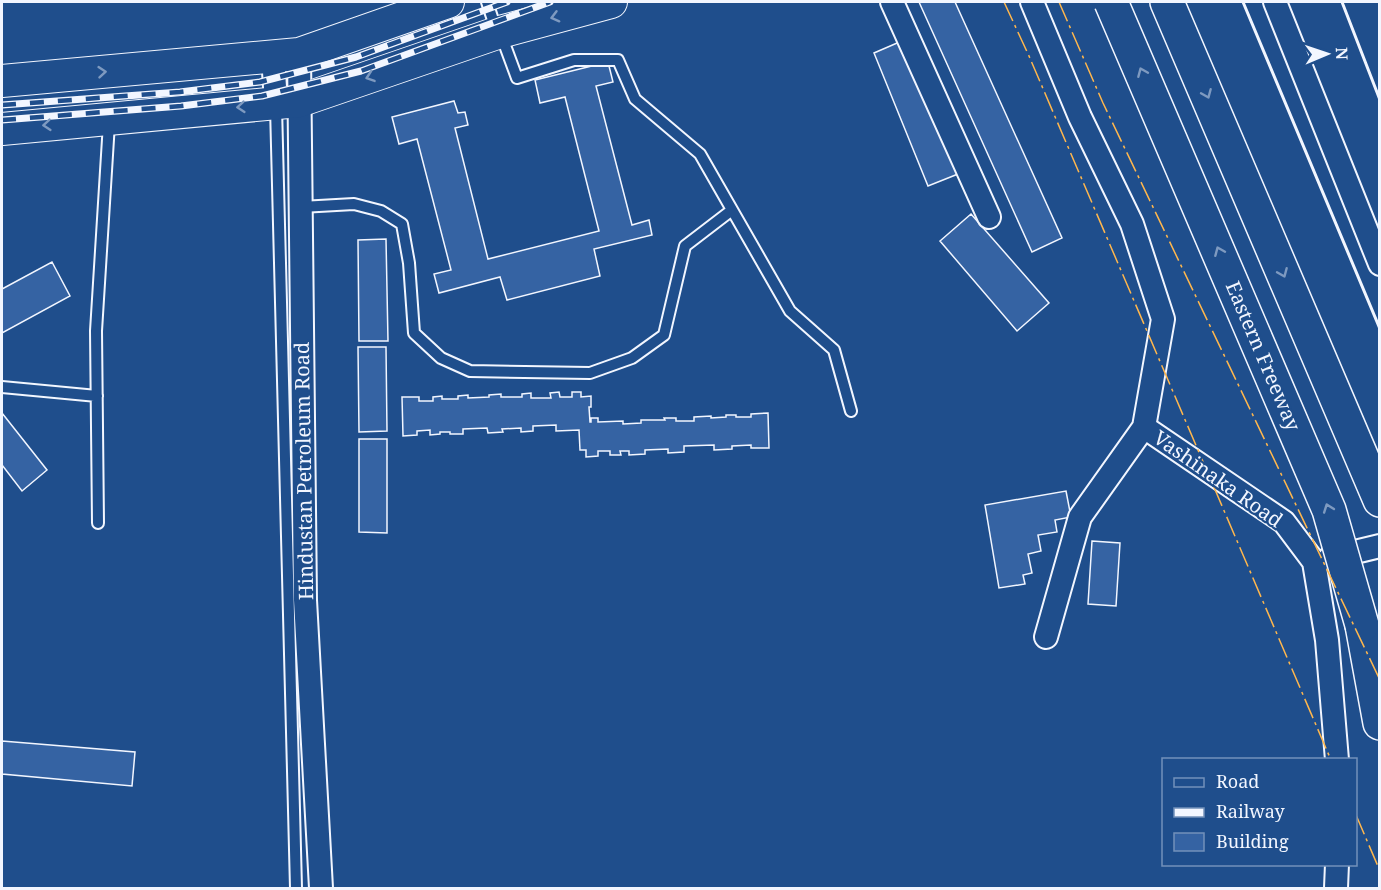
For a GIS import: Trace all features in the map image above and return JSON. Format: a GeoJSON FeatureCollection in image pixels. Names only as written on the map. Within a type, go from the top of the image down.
{"type":"FeatureCollection","features":[{"type":"Feature","properties":{"kind":"highway","name":"Eastern Freeway"},"geometry":{"type":"LineString","coordinates":[[1112,2],[1329,510],[1362,625],[1380,723]]}},
{"type":"Feature","properties":{"kind":"highway"},"geometry":{"type":"LineString","coordinates":[[1167,2],[1380,500]]}},
{"type":"Feature","properties":{"kind":"main road"},"geometry":{"type":"LineString","coordinates":[[2,81],[286,55],[448,2]]}},
{"type":"Feature","properties":{"kind":"main road"},"geometry":{"type":"LineString","coordinates":[[2,129],[287,102],[500,32],[611,2]]}},
{"type":"Feature","properties":{"kind":"street"},"geometry":{"type":"LineString","coordinates":[[892,2],[989,217]]}},
{"type":"Feature","properties":{"kind":"street","name":"Vashinaka Road"},"geometry":{"type":"LineString","coordinates":[[1032,2],[1080,117],[1132,224],[1163,319],[1144,427],[1284,522],[1314,562],[1327,640],[1337,758]]}},
{"type":"Feature","properties":{"kind":"street"},"geometry":{"type":"LineString","coordinates":[[1275,2],[1380,264]]}},
{"type":"Feature","properties":{"kind":"street","name":"Hindustan Petroleum Road"},"geometry":{"type":"LineString","coordinates":[[286,55],[287,102],[301,207],[305,600],[321,888]]}},
{"type":"Feature","properties":{"kind":"street"},"geometry":{"type":"LineString","coordinates":[[1046,637],[1080,517],[1144,427]]}},
{"type":"Feature","properties":{"kind":"street"},"geometry":{"type":"LineString","coordinates":[[1314,562],[1380,546]]}},
{"type":"Feature","properties":{"kind":"street"},"geometry":{"type":"LineString","coordinates":[[1336,888],[1337,866]]}},
{"type":"Feature","properties":{"kind":"lane"},"geometry":{"type":"LineString","coordinates":[[487,2],[518,78],[574,60],[618,60],[635,99],[700,154],[790,311],[834,350],[851,411]]}},
{"type":"Feature","properties":{"kind":"lane"},"geometry":{"type":"LineString","coordinates":[[287,102],[296,888]]}},
{"type":"Feature","properties":{"kind":"lane"},"geometry":{"type":"LineString","coordinates":[[99,523],[96,332],[110,119]]}},
{"type":"Feature","properties":{"kind":"lane"},"geometry":{"type":"LineString","coordinates":[[301,207],[354,204],[381,211],[402,224],[409,263],[414,333],[441,358],[470,371],[590,373],[632,358],[664,335],[685,246],[732,210]]}},
{"type":"Feature","properties":{"kind":"lane"},"geometry":{"type":"LineString","coordinates":[[2,387],[97,396]]}},
{"type":"Feature","properties":{"kind":"building"},"geometry":{"type":"Polygon","coordinates":[[[919,2],[955,2],[1062,238],[1032,252],[919,2]]]}},
{"type":"Feature","properties":{"kind":"building"},"geometry":{"type":"Polygon","coordinates":[[[904,40],[958,174],[928,186],[874,53],[904,40]]]}},
{"type":"Feature","properties":{"kind":"building"},"geometry":{"type":"Polygon","coordinates":[[[608,62],[613,82],[596,86],[632,225],[649,220],[652,235],[594,249],[600,276],[507,300],[500,277],[439,293],[434,274],[451,270],[417,139],[399,144],[392,117],[454,101],[458,113],[465,112],[468,125],[455,128],[488,259],[599,231],[565,97],[540,103],[535,80],[608,62]]]}},
{"type":"Feature","properties":{"kind":"building"},"geometry":{"type":"Polygon","coordinates":[[[971,214],[1049,303],[1017,331],[940,241],[971,214]]]}},
{"type":"Feature","properties":{"kind":"building"},"geometry":{"type":"Polygon","coordinates":[[[386,239],[388,341],[359,341],[358,240],[386,239]]]}},
{"type":"Feature","properties":{"kind":"building"},"geometry":{"type":"Polygon","coordinates":[[[52,262],[70,296],[2,333],[2,289],[52,262]]]}},
{"type":"Feature","properties":{"kind":"building"},"geometry":{"type":"Polygon","coordinates":[[[358,347],[386,347],[387,431],[359,432],[358,347]]]}},
{"type":"Feature","properties":{"kind":"building"},"geometry":{"type":"Polygon","coordinates":[[[559,392],[560,397],[572,397],[572,392],[581,392],[581,397],[591,396],[590,422],[591,418],[598,418],[598,422],[623,421],[623,424],[641,423],[641,420],[665,420],[664,418],[694,421],[694,417],[711,416],[711,418],[736,415],[736,417],[751,417],[751,414],[768,413],[769,448],[751,448],[751,445],[714,450],[714,445],[684,446],[684,452],[668,453],[668,449],[645,450],[645,454],[629,455],[629,451],[620,451],[621,455],[610,455],[610,451],[598,451],[598,456],[586,457],[586,450],[580,450],[579,430],[556,431],[556,425],[533,426],[533,431],[521,432],[521,428],[502,429],[503,432],[488,433],[487,428],[463,429],[463,434],[440,432],[440,434],[430,435],[430,430],[417,431],[417,435],[403,436],[402,397],[419,397],[419,401],[433,401],[433,397],[442,396],[442,399],[458,399],[458,396],[468,395],[468,398],[489,397],[489,395],[501,394],[501,397],[522,397],[522,394],[531,393],[531,398],[551,398],[550,393],[559,392]]]}},
{"type":"Feature","properties":{"kind":"building"},"geometry":{"type":"Polygon","coordinates":[[[2,413],[47,470],[22,491],[2,465],[2,413]]]}},
{"type":"Feature","properties":{"kind":"building"},"geometry":{"type":"Polygon","coordinates":[[[359,439],[387,439],[387,533],[359,532],[359,439]]]}},
{"type":"Feature","properties":{"kind":"building"},"geometry":{"type":"Polygon","coordinates":[[[1066,491],[1071,517],[1055,520],[1057,532],[1038,535],[1041,551],[1028,554],[1032,573],[1023,575],[1025,584],[999,588],[985,505],[1066,491]]]}},
{"type":"Feature","properties":{"kind":"building"},"geometry":{"type":"Polygon","coordinates":[[[1092,541],[1120,543],[1116,606],[1088,604],[1092,541]]]}},
{"type":"Feature","properties":{"kind":"building"},"geometry":{"type":"Polygon","coordinates":[[[2,741],[135,752],[132,786],[2,774],[2,741]]]}},
{"type":"Feature","properties":{"kind":"railway"},"geometry":{"type":"LineString","coordinates":[[2,105],[180,92],[260,82],[356,57],[507,2]]}},
{"type":"Feature","properties":{"kind":"railway"},"geometry":{"type":"LineString","coordinates":[[2,120],[181,106],[262,96],[361,71],[550,2]]}},
{"type":"Feature","properties":{"kind":"wall"},"geometry":{"type":"LineString","coordinates":[[1243,2],[1380,329]]}},
{"type":"Feature","properties":{"kind":"wall"},"geometry":{"type":"LineString","coordinates":[[1342,2],[1380,100]]}},
{"type":"Feature","properties":{"kind":"power"},"geometry":{"type":"LineString","coordinates":[[1004,2],[1330,758]]}},
{"type":"Feature","properties":{"kind":"power"},"geometry":{"type":"LineString","coordinates":[[1059,2],[1103,103],[1380,680]]}},
{"type":"Feature","properties":{"kind":"power"},"geometry":{"type":"LineString","coordinates":[[1357,817],[1380,871]]}}]}
